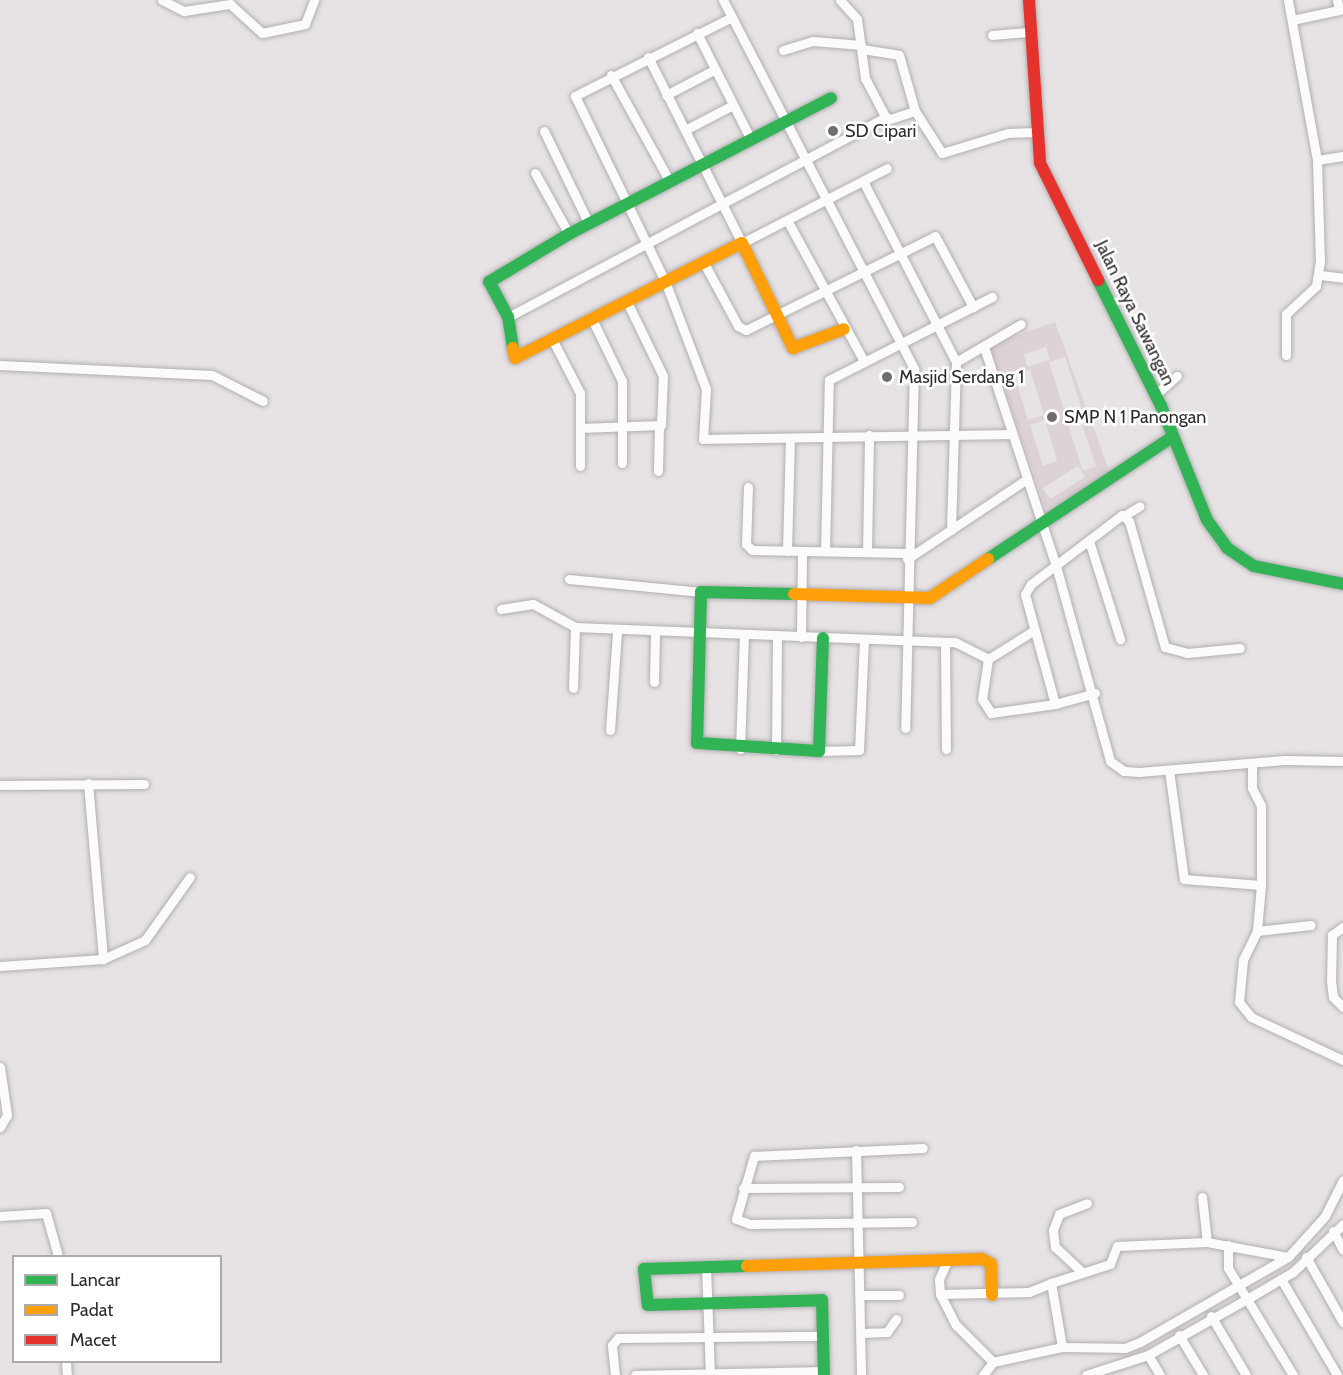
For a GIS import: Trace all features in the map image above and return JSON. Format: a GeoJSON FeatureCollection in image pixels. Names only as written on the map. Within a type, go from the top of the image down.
{"type":"FeatureCollection","features":[{"type":"Feature","properties":{"kind":"street"},"geometry":{"type":"LineString","coordinates":[[162,0],[184,11],[230,4],[262,33],[305,24],[314,0]]}},
{"type":"Feature","properties":{"kind":"street"},"geometry":{"type":"LineString","coordinates":[[723,0],[829,199],[864,272],[902,340],[914,369],[905,598],[905,728]]}},
{"type":"Feature","properties":{"kind":"street"},"geometry":{"type":"LineString","coordinates":[[840,0],[857,19],[865,78],[886,117],[895,121],[915,111]]}},
{"type":"Feature","properties":{"kind":"street","name":"Jalan Raya Sawangan"},"geometry":{"type":"LineString","coordinates":[[1029,0],[1035,132],[1045,175],[1155,395],[1207,520],[1235,555],[1267,571],[1343,584]]}},
{"type":"Feature","properties":{"kind":"street"},"geometry":{"type":"LineString","coordinates":[[1286,355],[1286,314],[1316,286],[1320,275],[1317,160],[1288,0]]}},
{"type":"Feature","properties":{"kind":"street"},"geometry":{"type":"LineString","coordinates":[[1292,20],[1341,10],[1337,0]]}},
{"type":"Feature","properties":{"kind":"street"},"geometry":{"type":"LineString","coordinates":[[732,17],[577,93],[576,105],[647,241],[665,281],[706,389],[703,439],[790,440],[828,434],[952,438],[1010,434]]}},
{"type":"Feature","properties":{"kind":"street"},"geometry":{"type":"LineString","coordinates":[[992,34],[1030,32]]}},
{"type":"Feature","properties":{"kind":"street"},"geometry":{"type":"LineString","coordinates":[[697,33],[751,140]]}},
{"type":"Feature","properties":{"kind":"street"},"geometry":{"type":"LineString","coordinates":[[783,50],[813,41],[862,47],[899,55],[915,111],[942,153],[1008,133],[1035,132]]}},
{"type":"Feature","properties":{"kind":"street"},"geometry":{"type":"LineString","coordinates":[[648,57],[777,316],[796,349],[844,329]]}},
{"type":"Feature","properties":{"kind":"street"},"geometry":{"type":"LineString","coordinates":[[666,95],[714,70]]}},
{"type":"Feature","properties":{"kind":"street"},"geometry":{"type":"LineString","coordinates":[[611,75],[670,182]]}},
{"type":"Feature","properties":{"kind":"street"},"geometry":{"type":"LineString","coordinates":[[831,98],[702,167],[569,234],[490,279],[508,317],[515,358],[665,281],[705,265],[742,243],[887,168]]}},
{"type":"Feature","properties":{"kind":"street"},"geometry":{"type":"LineString","coordinates":[[685,130],[733,105]]}},
{"type":"Feature","properties":{"kind":"street"},"geometry":{"type":"LineString","coordinates":[[508,317],[647,241],[808,161],[886,117]]}},
{"type":"Feature","properties":{"kind":"street"},"geometry":{"type":"LineString","coordinates":[[544,131],[589,224]]}},
{"type":"Feature","properties":{"kind":"street"},"geometry":{"type":"LineString","coordinates":[[1317,160],[1343,156]]}},
{"type":"Feature","properties":{"kind":"street"},"geometry":{"type":"LineString","coordinates":[[536,173],[569,234]]}},
{"type":"Feature","properties":{"kind":"street"},"geometry":{"type":"LineString","coordinates":[[863,181],[956,362],[951,531]]}},
{"type":"Feature","properties":{"kind":"street"},"geometry":{"type":"LineString","coordinates":[[787,220],[844,329],[864,361]]}},
{"type":"Feature","properties":{"kind":"street"},"geometry":{"type":"LineString","coordinates":[[705,265],[741,329],[777,316],[935,236],[973,307]]}},
{"type":"Feature","properties":{"kind":"street"},"geometry":{"type":"LineString","coordinates":[[1320,275],[1343,278]]}},
{"type":"Feature","properties":{"kind":"street"},"geometry":{"type":"LineString","coordinates":[[825,551],[829,380],[902,340],[992,297]]}},
{"type":"Feature","properties":{"kind":"street"},"geometry":{"type":"LineString","coordinates":[[627,302],[663,376],[658,428],[658,471]]}},
{"type":"Feature","properties":{"kind":"street"},"geometry":{"type":"LineString","coordinates":[[592,319],[622,381],[622,463]]}},
{"type":"Feature","properties":{"kind":"street"},"geometry":{"type":"LineString","coordinates":[[956,362],[1021,324]]}},
{"type":"Feature","properties":{"kind":"street"},"geometry":{"type":"LineString","coordinates":[[552,339],[580,393],[580,466]]}},
{"type":"Feature","properties":{"kind":"street"},"geometry":{"type":"LineString","coordinates":[[984,347],[1024,481],[1056,566],[1095,693],[1107,754],[1115,766],[1169,770],[1252,763],[1343,761]]}},
{"type":"Feature","properties":{"kind":"street"},"geometry":{"type":"LineString","coordinates":[[0,365],[212,375],[263,401]]}},
{"type":"Feature","properties":{"kind":"street"},"geometry":{"type":"LineString","coordinates":[[1155,395],[1177,376]]}},
{"type":"Feature","properties":{"kind":"street"},"geometry":{"type":"LineString","coordinates":[[580,428],[658,428]]}},
{"type":"Feature","properties":{"kind":"street"},"geometry":{"type":"LineString","coordinates":[[867,552],[869,435]]}},
{"type":"Feature","properties":{"kind":"street"},"geometry":{"type":"LineString","coordinates":[[569,579],[701,592],[905,598],[936,596],[1041,523],[1172,437]]}},
{"type":"Feature","properties":{"kind":"street"},"geometry":{"type":"LineString","coordinates":[[787,551],[790,440]]}},
{"type":"Feature","properties":{"kind":"street"},"geometry":{"type":"LineString","coordinates":[[748,487],[748,548],[867,552],[907,556],[951,531],[1024,481]]}},
{"type":"Feature","properties":{"kind":"street"},"geometry":{"type":"LineString","coordinates":[[1055,704],[1033,631],[1025,594],[1056,566],[1140,506]]}},
{"type":"Feature","properties":{"kind":"street"},"geometry":{"type":"LineString","coordinates":[[1125,515],[1165,646],[1186,653],[1240,648]]}},
{"type":"Feature","properties":{"kind":"street"},"geometry":{"type":"LineString","coordinates":[[1089,541],[1120,639]]}},
{"type":"Feature","properties":{"kind":"street"},"geometry":{"type":"LineString","coordinates":[[801,637],[804,594],[802,551]]}},
{"type":"Feature","properties":{"kind":"street"},"geometry":{"type":"LineString","coordinates":[[701,592],[695,740],[740,748],[859,750],[864,640]]}},
{"type":"Feature","properties":{"kind":"street"},"geometry":{"type":"LineString","coordinates":[[501,609],[533,604],[575,627],[617,632],[958,643],[988,658]]}},
{"type":"Feature","properties":{"kind":"street"},"geometry":{"type":"LineString","coordinates":[[573,688],[575,627]]}},
{"type":"Feature","properties":{"kind":"street"},"geometry":{"type":"LineString","coordinates":[[988,658],[1033,631]]}},
{"type":"Feature","properties":{"kind":"street"},"geometry":{"type":"LineString","coordinates":[[610,730],[617,632]]}},
{"type":"Feature","properties":{"kind":"street"},"geometry":{"type":"LineString","coordinates":[[654,682],[655,634]]}},
{"type":"Feature","properties":{"kind":"street"},"geometry":{"type":"LineString","coordinates":[[740,748],[744,636]]}},
{"type":"Feature","properties":{"kind":"street"},"geometry":{"type":"LineString","coordinates":[[776,750],[777,637]]}},
{"type":"Feature","properties":{"kind":"street"},"geometry":{"type":"LineString","coordinates":[[819,751],[823,638]]}},
{"type":"Feature","properties":{"kind":"street"},"geometry":{"type":"LineString","coordinates":[[945,643],[946,749]]}},
{"type":"Feature","properties":{"kind":"street"},"geometry":{"type":"LineString","coordinates":[[988,658],[986,710],[998,713],[1055,704],[1095,693]]}},
{"type":"Feature","properties":{"kind":"street"},"geometry":{"type":"LineString","coordinates":[[1252,763],[1252,788],[1261,806],[1261,885],[1257,931],[1243,960],[1241,1007],[1343,1060]]}},
{"type":"Feature","properties":{"kind":"street"},"geometry":{"type":"LineString","coordinates":[[1169,770],[1184,879],[1261,885]]}},
{"type":"Feature","properties":{"kind":"street"},"geometry":{"type":"LineString","coordinates":[[88,783],[103,959]]}},
{"type":"Feature","properties":{"kind":"street"},"geometry":{"type":"LineString","coordinates":[[0,785],[144,784]]}},
{"type":"Feature","properties":{"kind":"street"},"geometry":{"type":"LineString","coordinates":[[0,966],[103,959],[152,933],[190,877]]}},
{"type":"Feature","properties":{"kind":"street"},"geometry":{"type":"LineString","coordinates":[[1257,931],[1311,925]]}},
{"type":"Feature","properties":{"kind":"street"},"geometry":{"type":"LineString","coordinates":[[1343,927],[1332,935],[1331,981],[1333,997],[1343,1006]]}},
{"type":"Feature","properties":{"kind":"street"},"geometry":{"type":"LineString","coordinates":[[0,1067],[7,1115],[0,1127]]}},
{"type":"Feature","properties":{"kind":"street"},"geometry":{"type":"LineString","coordinates":[[912,1222],[740,1223],[743,1188],[754,1156],[923,1149]]}},
{"type":"Feature","properties":{"kind":"street"},"geometry":{"type":"LineString","coordinates":[[856,1150],[862,1333],[861,1375]]}},
{"type":"Feature","properties":{"kind":"street"},"geometry":{"type":"LineString","coordinates":[[983,1375],[993,1362],[1062,1347],[1125,1348],[1239,1286],[1288,1257],[1325,1216],[1343,1179]]}},
{"type":"Feature","properties":{"kind":"street"},"geometry":{"type":"LineString","coordinates":[[743,1188],[899,1186]]}},
{"type":"Feature","properties":{"kind":"street"},"geometry":{"type":"LineString","coordinates":[[1202,1197],[1207,1242]]}},
{"type":"Feature","properties":{"kind":"street"},"geometry":{"type":"LineString","coordinates":[[1082,1272],[1055,1247],[1053,1230],[1059,1214],[1087,1203]]}},
{"type":"Feature","properties":{"kind":"street"},"geometry":{"type":"LineString","coordinates":[[0,1216],[46,1212],[57,1255]]}},
{"type":"Feature","properties":{"kind":"street"},"geometry":{"type":"LineString","coordinates":[[1086,1375],[1148,1354],[1211,1316],[1247,1299],[1281,1279],[1343,1224]]}},
{"type":"Feature","properties":{"kind":"street"},"geometry":{"type":"LineString","coordinates":[[1333,1231],[1343,1250]]}},
{"type":"Feature","properties":{"kind":"street"},"geometry":{"type":"LineString","coordinates":[[939,1294],[992,1295],[1029,1292],[1110,1264],[1117,1246],[1207,1242],[1288,1257]]}},
{"type":"Feature","properties":{"kind":"street"},"geometry":{"type":"LineString","coordinates":[[1228,1245],[1228,1268],[1293,1375]]}},
{"type":"Feature","properties":{"kind":"street"},"geometry":{"type":"LineString","coordinates":[[1306,1257],[1343,1322]]}},
{"type":"Feature","properties":{"kind":"street"},"geometry":{"type":"LineString","coordinates":[[948,1259],[939,1279],[939,1294],[956,1325],[993,1362]]}},
{"type":"Feature","properties":{"kind":"street"},"geometry":{"type":"LineString","coordinates":[[635,1375],[824,1373],[823,1296],[708,1304],[644,1300],[646,1267],[948,1259],[988,1261],[992,1295]]}},
{"type":"Feature","properties":{"kind":"street"},"geometry":{"type":"LineString","coordinates":[[706,1266],[710,1374]]}},
{"type":"Feature","properties":{"kind":"street"},"geometry":{"type":"LineString","coordinates":[[1281,1279],[1337,1375]]}},
{"type":"Feature","properties":{"kind":"street"},"geometry":{"type":"LineString","coordinates":[[1051,1283],[1062,1347]]}},
{"type":"Feature","properties":{"kind":"street"},"geometry":{"type":"LineString","coordinates":[[861,1295],[899,1295]]}},
{"type":"Feature","properties":{"kind":"street"},"geometry":{"type":"LineString","coordinates":[[1211,1316],[1246,1375]]}},
{"type":"Feature","properties":{"kind":"street"},"geometry":{"type":"LineString","coordinates":[[862,1333],[887,1332],[896,1319]]}},
{"type":"Feature","properties":{"kind":"street"},"geometry":{"type":"LineString","coordinates":[[1179,1335],[1203,1375]]}},
{"type":"Feature","properties":{"kind":"street"},"geometry":{"type":"LineString","coordinates":[[615,1375],[612,1345],[618,1338],[824,1336]]}},
{"type":"Feature","properties":{"kind":"street"},"geometry":{"type":"LineString","coordinates":[[1148,1354],[1160,1375]]}},
{"type":"Feature","properties":{"kind":"street"},"geometry":{"type":"LineString","coordinates":[[1111,1365],[1118,1375]]}},
{"type":"Feature","properties":{"kind":"shaded area","name":"SMP N 1 Panongan"},"geometry":{"type":"Polygon","coordinates":[[[1055,322],[1111,476],[1046,509],[990,345],[1055,322]],[[1046,347],[1024,354],[1027,367],[1050,360],[1046,347]],[[1065,357],[1049,362],[1067,419],[1083,413],[1065,357]],[[1030,370],[1014,374],[1028,420],[1044,415],[1030,370]],[[1079,416],[1067,421],[1083,471],[1096,466],[1079,416]],[[1045,420],[1030,425],[1043,466],[1057,461],[1045,420]],[[1078,466],[1043,488],[1050,499],[1085,477],[1078,466]]]}},
{"type":"Feature","properties":{"kind":"traffic: fast"},"geometry":{"type":"LineString","coordinates":[[513,348],[508,317],[489,282],[569,234],[831,98]]}},
{"type":"Feature","properties":{"kind":"traffic: fast"},"geometry":{"type":"LineString","coordinates":[[1098,280],[1161,406],[1207,520],[1227,548],[1254,566],[1343,584]]}},
{"type":"Feature","properties":{"kind":"traffic: fast"},"geometry":{"type":"LineString","coordinates":[[988,559],[1172,437]]}},
{"type":"Feature","properties":{"kind":"traffic: fast"},"geometry":{"type":"LineString","coordinates":[[794,594],[701,592],[697,743],[819,751],[823,638]]}},
{"type":"Feature","properties":{"kind":"traffic: fast"},"geometry":{"type":"LineString","coordinates":[[747,1266],[644,1269],[648,1305],[822,1300],[824,1375]]}},
{"type":"Feature","properties":{"kind":"traffic: slow"},"geometry":{"type":"LineString","coordinates":[[513,348],[515,358],[742,243],[793,348],[844,329]]}},
{"type":"Feature","properties":{"kind":"traffic: slow"},"geometry":{"type":"LineString","coordinates":[[794,594],[930,598],[988,559]]}},
{"type":"Feature","properties":{"kind":"traffic: slow"},"geometry":{"type":"LineString","coordinates":[[747,1266],[982,1259],[991,1264],[992,1295]]}},
{"type":"Feature","properties":{"kind":"traffic: jam"},"geometry":{"type":"LineString","coordinates":[[1029,0],[1040,163],[1098,280]]}},
{"type":"Feature","properties":{"kind":"place","name":"SD Cipari"},"geometry":{"type":"Point","coordinates":[833,131]}},
{"type":"Feature","properties":{"kind":"place","name":"Masjid Serdang 1"},"geometry":{"type":"Point","coordinates":[887,377]}},
{"type":"Feature","properties":{"kind":"place","name":"SMP N 1 Panongan"},"geometry":{"type":"Point","coordinates":[1052,417]}}]}
